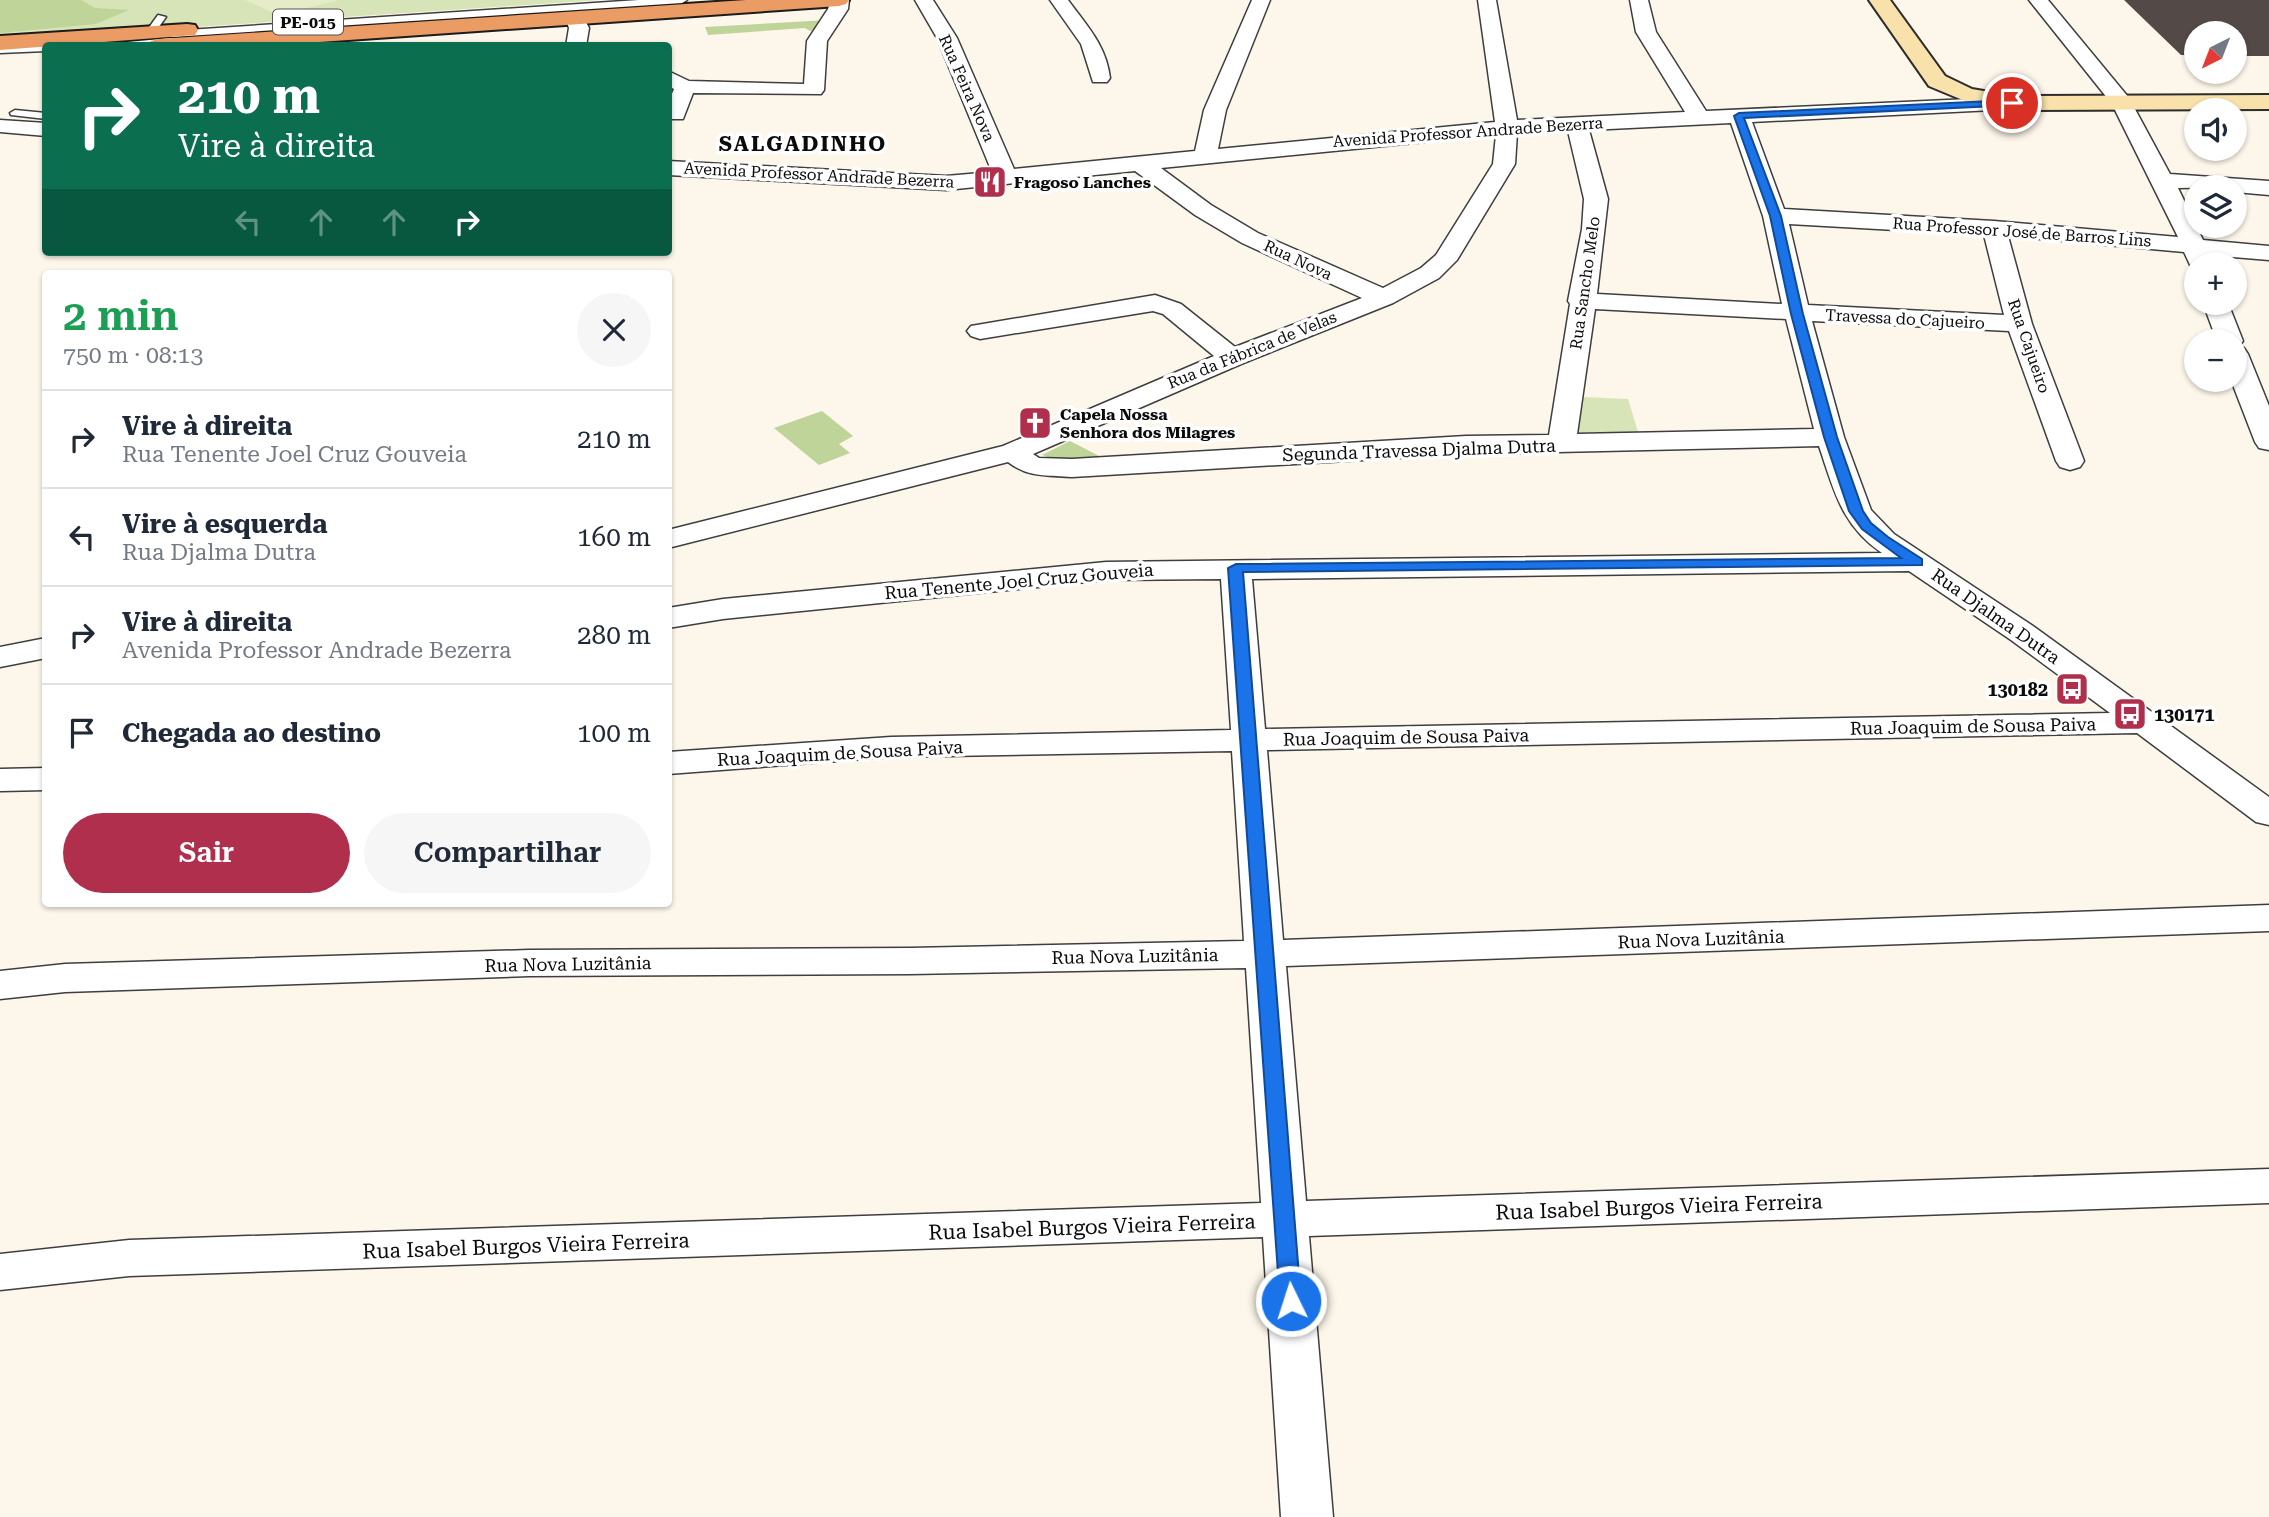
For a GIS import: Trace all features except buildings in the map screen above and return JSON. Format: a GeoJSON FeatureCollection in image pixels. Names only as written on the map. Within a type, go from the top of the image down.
{"type":"FeatureCollection","features":[{"type":"Feature","properties":{"kind":"highway","name":"PE-015"},"geometry":{"type":"LineString","coordinates":[[0,44],[615,0]]}},
{"type":"Feature","properties":{"kind":"highway","name":"PE-015"},"geometry":{"type":"LineString","coordinates":[[223,42],[840,0]]}},
{"type":"Feature","properties":{"kind":"highway","name":"PE-015"},"geometry":{"type":"LineString","coordinates":[[157,32],[186,42]]}},
{"type":"Feature","properties":{"kind":"highway"},"geometry":{"type":"LineString","coordinates":[[0,53],[42,50]]}},
{"type":"Feature","properties":{"kind":"main road"},"geometry":{"type":"LineString","coordinates":[[1878,0],[1937,81],[1962,93],[2012,103]]}},
{"type":"Feature","properties":{"kind":"main road","name":"Avenida Professor Andrade Bezerra"},"geometry":{"type":"LineString","coordinates":[[2012,103],[2269,102]]}},
{"type":"Feature","properties":{"kind":"street"},"geometry":{"type":"LineString","coordinates":[[675,114],[677,82],[815,89],[817,41],[838,9],[840,0]]}},
{"type":"Feature","properties":{"kind":"street","name":"Rua Feira Nova"},"geometry":{"type":"LineString","coordinates":[[924,0],[947,38],[1006,177]]}},
{"type":"Feature","properties":{"kind":"street"},"geometry":{"type":"LineString","coordinates":[[1059,0],[1091,40],[1099,60],[1100,78]]}},
{"type":"Feature","properties":{"kind":"street"},"geometry":{"type":"LineString","coordinates":[[1205,157],[1215,110],[1261,0]]}},
{"type":"Feature","properties":{"kind":"street","name":"Rua da Fábrica de Velas"},"geometry":{"type":"LineString","coordinates":[[672,538],[1013,452],[1232,358],[1384,298],[1430,273],[1445,260],[1504,164],[1507,127],[1488,0]]}},
{"type":"Feature","properties":{"kind":"street"},"geometry":{"type":"LineString","coordinates":[[1639,0],[1646,32],[1699,117]]}},
{"type":"Feature","properties":{"kind":"street"},"geometry":{"type":"LineString","coordinates":[[2038,0],[2122,102],[2196,252]]}},
{"type":"Feature","properties":{"kind":"street"},"geometry":{"type":"LineString","coordinates":[[576,19],[579,28],[577,42]]}},
{"type":"Feature","properties":{"kind":"street"},"geometry":{"type":"LineString","coordinates":[[769,108],[781,89]]}},
{"type":"Feature","properties":{"kind":"street","name":"Avenida Professor Andrade Bezerra"},"geometry":{"type":"LineString","coordinates":[[672,168],[946,183],[1507,127],[2012,103]]}},
{"type":"Feature","properties":{"kind":"street","name":"Rua Djalma Dutra"},"geometry":{"type":"LineString","coordinates":[[1739,116],[1775,216],[1797,314],[1830,437],[1856,511],[1867,526],[2022,633],[2269,814]]}},
{"type":"Feature","properties":{"kind":"street"},"geometry":{"type":"LineString","coordinates":[[7,120],[42,129]]}},
{"type":"Feature","properties":{"kind":"street","name":"Rua Sancho Melo"},"geometry":{"type":"LineString","coordinates":[[1562,443],[1581,301],[1594,229],[1596,199],[1577,123]]}},
{"type":"Feature","properties":{"kind":"street","name":"Rua Nova"},"geometry":{"type":"LineString","coordinates":[[1142,164],[1215,217],[1250,238],[1384,298]]}},
{"type":"Feature","properties":{"kind":"street"},"geometry":{"type":"LineString","coordinates":[[2160,180],[2269,188]]}},
{"type":"Feature","properties":{"kind":"street"},"geometry":{"type":"LineString","coordinates":[[1215,217],[1250,212]]}},
{"type":"Feature","properties":{"kind":"street","name":"Rua Professor José de Barros Lins"},"geometry":{"type":"LineString","coordinates":[[1775,216],[1994,229],[2184,253]]}},
{"type":"Feature","properties":{"kind":"street","name":"Rua Cajueiro"},"geometry":{"type":"LineString","coordinates":[[1994,229],[2019,324],[2070,461]]}},
{"type":"Feature","properties":{"kind":"street","name":"Rua Professor José de Barros Lins"},"geometry":{"type":"LineString","coordinates":[[2247,254],[2269,253]]}},
{"type":"Feature","properties":{"kind":"street","name":"Travessa do Cajueiro"},"geometry":{"type":"LineString","coordinates":[[1581,301],[2019,324]]}},
{"type":"Feature","properties":{"kind":"street"},"geometry":{"type":"LineString","coordinates":[[980,331],[1155,303],[1172,309],[1232,358]]}},
{"type":"Feature","properties":{"kind":"street"},"geometry":{"type":"LineString","coordinates":[[2247,373],[2259,392],[2269,442]]}},
{"type":"Feature","properties":{"kind":"street","name":"Segunda Travessa Djalma Dutra"},"geometry":{"type":"LineString","coordinates":[[1013,452],[1032,466],[1072,468],[1466,445],[1830,437]]}},
{"type":"Feature","properties":{"kind":"street","name":"Rua Tenente Joel Cruz Gouveia"},"geometry":{"type":"LineString","coordinates":[[672,617],[723,609],[1106,571],[1917,562]]}},
{"type":"Feature","properties":{"kind":"street"},"geometry":{"type":"LineString","coordinates":[[1236,568],[1307,1517]]}},
{"type":"Feature","properties":{"kind":"street"},"geometry":{"type":"LineString","coordinates":[[0,657],[42,649]]}},
{"type":"Feature","properties":{"kind":"street","name":"Rua Joaquim de Sousa Paiva"},"geometry":{"type":"LineString","coordinates":[[672,764],[891,747],[2145,723]]}},
{"type":"Feature","properties":{"kind":"street"},"geometry":{"type":"LineString","coordinates":[[0,780],[42,779]]}},
{"type":"Feature","properties":{"kind":"street","name":"Rua Nova Luzitânia"},"geometry":{"type":"LineString","coordinates":[[0,985],[65,978],[528,963],[924,961],[1264,954],[2269,918]]}},
{"type":"Feature","properties":{"kind":"street","name":"Rua Isabel Burgos Vieira Ferreira"},"geometry":{"type":"LineString","coordinates":[[0,1272],[129,1258],[2269,1186]]}},
{"type":"Feature","properties":{"kind":"lane"},"geometry":{"type":"LineString","coordinates":[[0,44],[682,0]]}},
{"type":"Feature","properties":{"kind":"lane"},"geometry":{"type":"LineString","coordinates":[[160,42],[576,19],[744,0]]}},
{"type":"Feature","properties":{"kind":"lane"},"geometry":{"type":"LineString","coordinates":[[7,120],[42,116]]}},
{"type":"Feature","properties":{"kind":"green space"},"geometry":{"type":"Polygon","coordinates":[[[0,0],[600,0],[0,40],[0,0]]]}},
{"type":"Feature","properties":{"kind":"green space"},"geometry":{"type":"Polygon","coordinates":[[[0,0],[81,0],[95,8],[129,10],[96,24],[0,33],[0,0]]]}},
{"type":"Feature","properties":{"kind":"green space"},"geometry":{"type":"Polygon","coordinates":[[[245,0],[339,0],[278,15],[245,0]]]}},
{"type":"Feature","properties":{"kind":"green space"},"geometry":{"type":"Polygon","coordinates":[[[828,20],[821,28],[810,31],[805,28],[708,35],[705,27],[828,20]]]}},
{"type":"Feature","properties":{"kind":"green space"},"geometry":{"type":"Polygon","coordinates":[[[1583,397],[1628,399],[1638,432],[1575,433],[1583,397]]]}},
{"type":"Feature","properties":{"kind":"green space"},"geometry":{"type":"Polygon","coordinates":[[[822,411],[853,436],[839,444],[850,453],[819,465],[774,428],[822,411]]]}},
{"type":"Feature","properties":{"kind":"green space"},"geometry":{"type":"Polygon","coordinates":[[[1070,441],[1105,459],[1073,465],[1042,455],[1070,441]]]}},
{"type":"Feature","properties":{"kind":"place","name":"Fragoso Lanches"},"geometry":{"type":"Point","coordinates":[990,182]}},
{"type":"Feature","properties":{"kind":"place","name":"Capela Nossa Senhora dos Milagres"},"geometry":{"type":"Point","coordinates":[1035,423]}},
{"type":"Feature","properties":{"kind":"place","name":"130182"},"geometry":{"type":"Point","coordinates":[2072,689]}},
{"type":"Feature","properties":{"kind":"place","name":"130171"},"geometry":{"type":"Point","coordinates":[2130,714]}},
{"type":"Feature","properties":{"kind":"district","name":"SALGADINHO"},"geometry":{"type":"Point","coordinates":[803,144]}},
{"type":"Feature","properties":{"kind":"route"},"geometry":{"type":"LineString","coordinates":[[1291,1301],[1236,568],[1917,562],[1883,540],[1867,526],[1856,511],[1830,437],[1797,314],[1775,216],[1739,116],[2012,103]]}}]}
